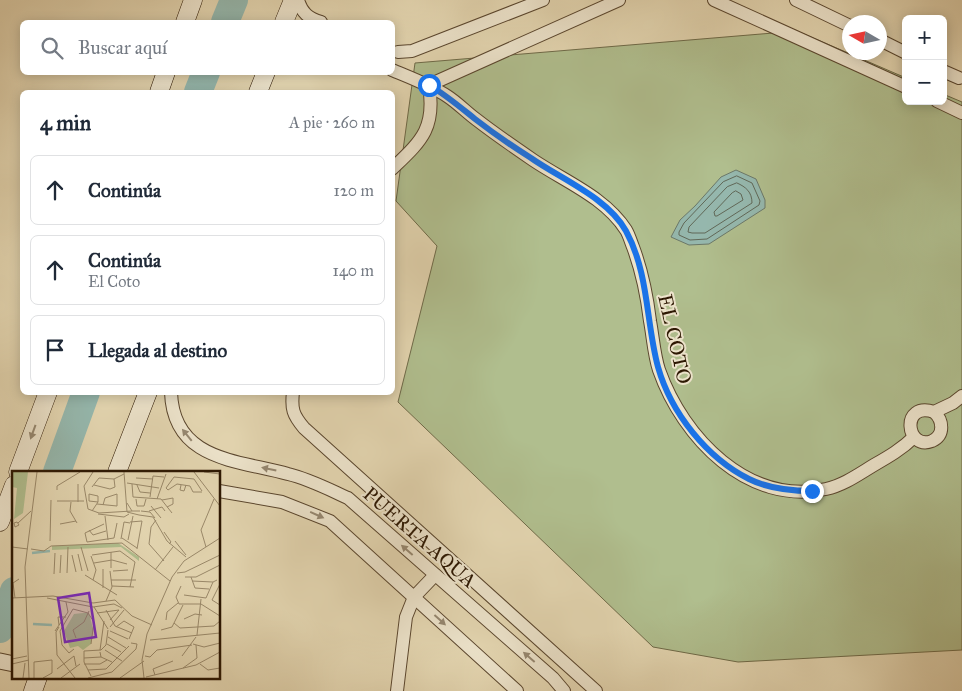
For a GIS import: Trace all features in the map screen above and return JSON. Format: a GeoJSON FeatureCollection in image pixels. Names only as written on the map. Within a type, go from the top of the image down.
{"type":"FeatureCollection","features":[{"type":"Feature","properties":{"kind":"main road"},"geometry":{"type":"LineString","coordinates":[[186,20],[193,0]]}},
{"type":"Feature","properties":{"kind":"main road"},"geometry":{"type":"LineString","coordinates":[[285,20],[293,0]]}},
{"type":"Feature","properties":{"kind":"main road"},"geometry":{"type":"LineString","coordinates":[[160,90],[165,75]]}},
{"type":"Feature","properties":{"kind":"main road"},"geometry":{"type":"LineString","coordinates":[[259,90],[265,75]]}},
{"type":"Feature","properties":{"kind":"main road"},"geometry":{"type":"LineString","coordinates":[[18,471],[47,395]]}},
{"type":"Feature","properties":{"kind":"main road"},"geometry":{"type":"LineString","coordinates":[[117,471],[147,395]]}},
{"type":"Feature","properties":{"kind":"main road"},"geometry":{"type":"LineString","coordinates":[[0,522],[12,490]]}},
{"type":"Feature","properties":{"kind":"main road"},"geometry":{"type":"LineString","coordinates":[[33,691],[38,678]]}},
{"type":"Feature","properties":{"kind":"street"},"geometry":{"type":"LineString","coordinates":[[298,0],[305,14],[316,20]]}},
{"type":"Feature","properties":{"kind":"street"},"geometry":{"type":"LineString","coordinates":[[395,53],[412,51],[543,0]]}},
{"type":"Feature","properties":{"kind":"street"},"geometry":{"type":"LineString","coordinates":[[395,166],[424,137],[431,109],[429,85],[619,0]]}},
{"type":"Feature","properties":{"kind":"street"},"geometry":{"type":"LineString","coordinates":[[714,0],[902,85]]}},
{"type":"Feature","properties":{"kind":"street"},"geometry":{"type":"LineString","coordinates":[[796,0],[842,22]]}},
{"type":"Feature","properties":{"kind":"street"},"geometry":{"type":"LineString","coordinates":[[887,44],[902,51]]}},
{"type":"Feature","properties":{"kind":"street","name":"EL COTO"},"geometry":{"type":"LineString","coordinates":[[395,71],[429,85],[449,97],[476,120],[532,160],[607,206],[626,230],[639,262],[658,368],[671,400],[689,428],[710,451],[738,473],[751,480],[782,490],[812,491],[827,489],[840,485],[854,477],[905,447],[914,438]]}},
{"type":"Feature","properties":{"kind":"street"},"geometry":{"type":"LineString","coordinates":[[947,73],[961,80]]}},
{"type":"Feature","properties":{"kind":"street"},"geometry":{"type":"LineString","coordinates":[[945,105],[962,113]]}},
{"type":"Feature","properties":{"kind":"street","name":"PUERTA AQUA"},"geometry":{"type":"LineString","coordinates":[[172,395],[176,422],[194,444],[224,460],[288,474],[318,484],[348,498],[552,678],[564,691]]}},
{"type":"Feature","properties":{"kind":"street"},"geometry":{"type":"LineString","coordinates":[[292,395],[292,407],[295,418],[304,428],[596,691]]}},
{"type":"Feature","properties":{"kind":"street"},"geometry":{"type":"LineString","coordinates":[[934,412],[962,396]]}},
{"type":"Feature","properties":{"kind":"street"},"geometry":{"type":"LineString","coordinates":[[921,410],[934,412],[942,422],[939,436],[927,442],[914,438],[911,432],[911,419],[921,410]]}},
{"type":"Feature","properties":{"kind":"street"},"geometry":{"type":"LineString","coordinates":[[220,491],[282,502],[330,521],[517,691]]}},
{"type":"Feature","properties":{"kind":"street"},"geometry":{"type":"LineString","coordinates":[[397,691],[406,617],[414,597],[435,575]]}},
{"type":"Feature","properties":{"kind":"green space"},"geometry":{"type":"Polygon","coordinates":[[[797,31],[842,50],[842,60],[864,60],[902,76],[902,105],[947,105],[947,96],[962,102],[962,650],[738,662],[653,647],[398,402],[437,246],[396,201],[415,63],[797,31]]]}},
{"type":"Feature","properties":{"kind":"water"},"geometry":{"type":"Polygon","coordinates":[[[736,170],[756,179],[765,200],[765,208],[709,244],[689,245],[671,237],[680,220],[721,177],[736,170]]]}},
{"type":"Feature","properties":{"kind":"waterway"},"geometry":{"type":"LineString","coordinates":[[226,20],[234,0]]}},
{"type":"Feature","properties":{"kind":"waterway"},"geometry":{"type":"LineString","coordinates":[[199,90],[205,75]]}},
{"type":"Feature","properties":{"kind":"waterway"},"geometry":{"type":"LineString","coordinates":[[57,471],[85,395]]}},
{"type":"Feature","properties":{"kind":"waterway"},"geometry":{"type":"LineString","coordinates":[[0,629],[12,596]]}},
{"type":"Feature","properties":{"kind":"route"},"geometry":{"type":"LineString","coordinates":[[429,85],[449,97],[476,120],[532,160],[607,206],[626,230],[639,262],[658,368],[671,400],[689,428],[710,451],[738,473],[751,480],[782,490],[812,491]]}}]}
